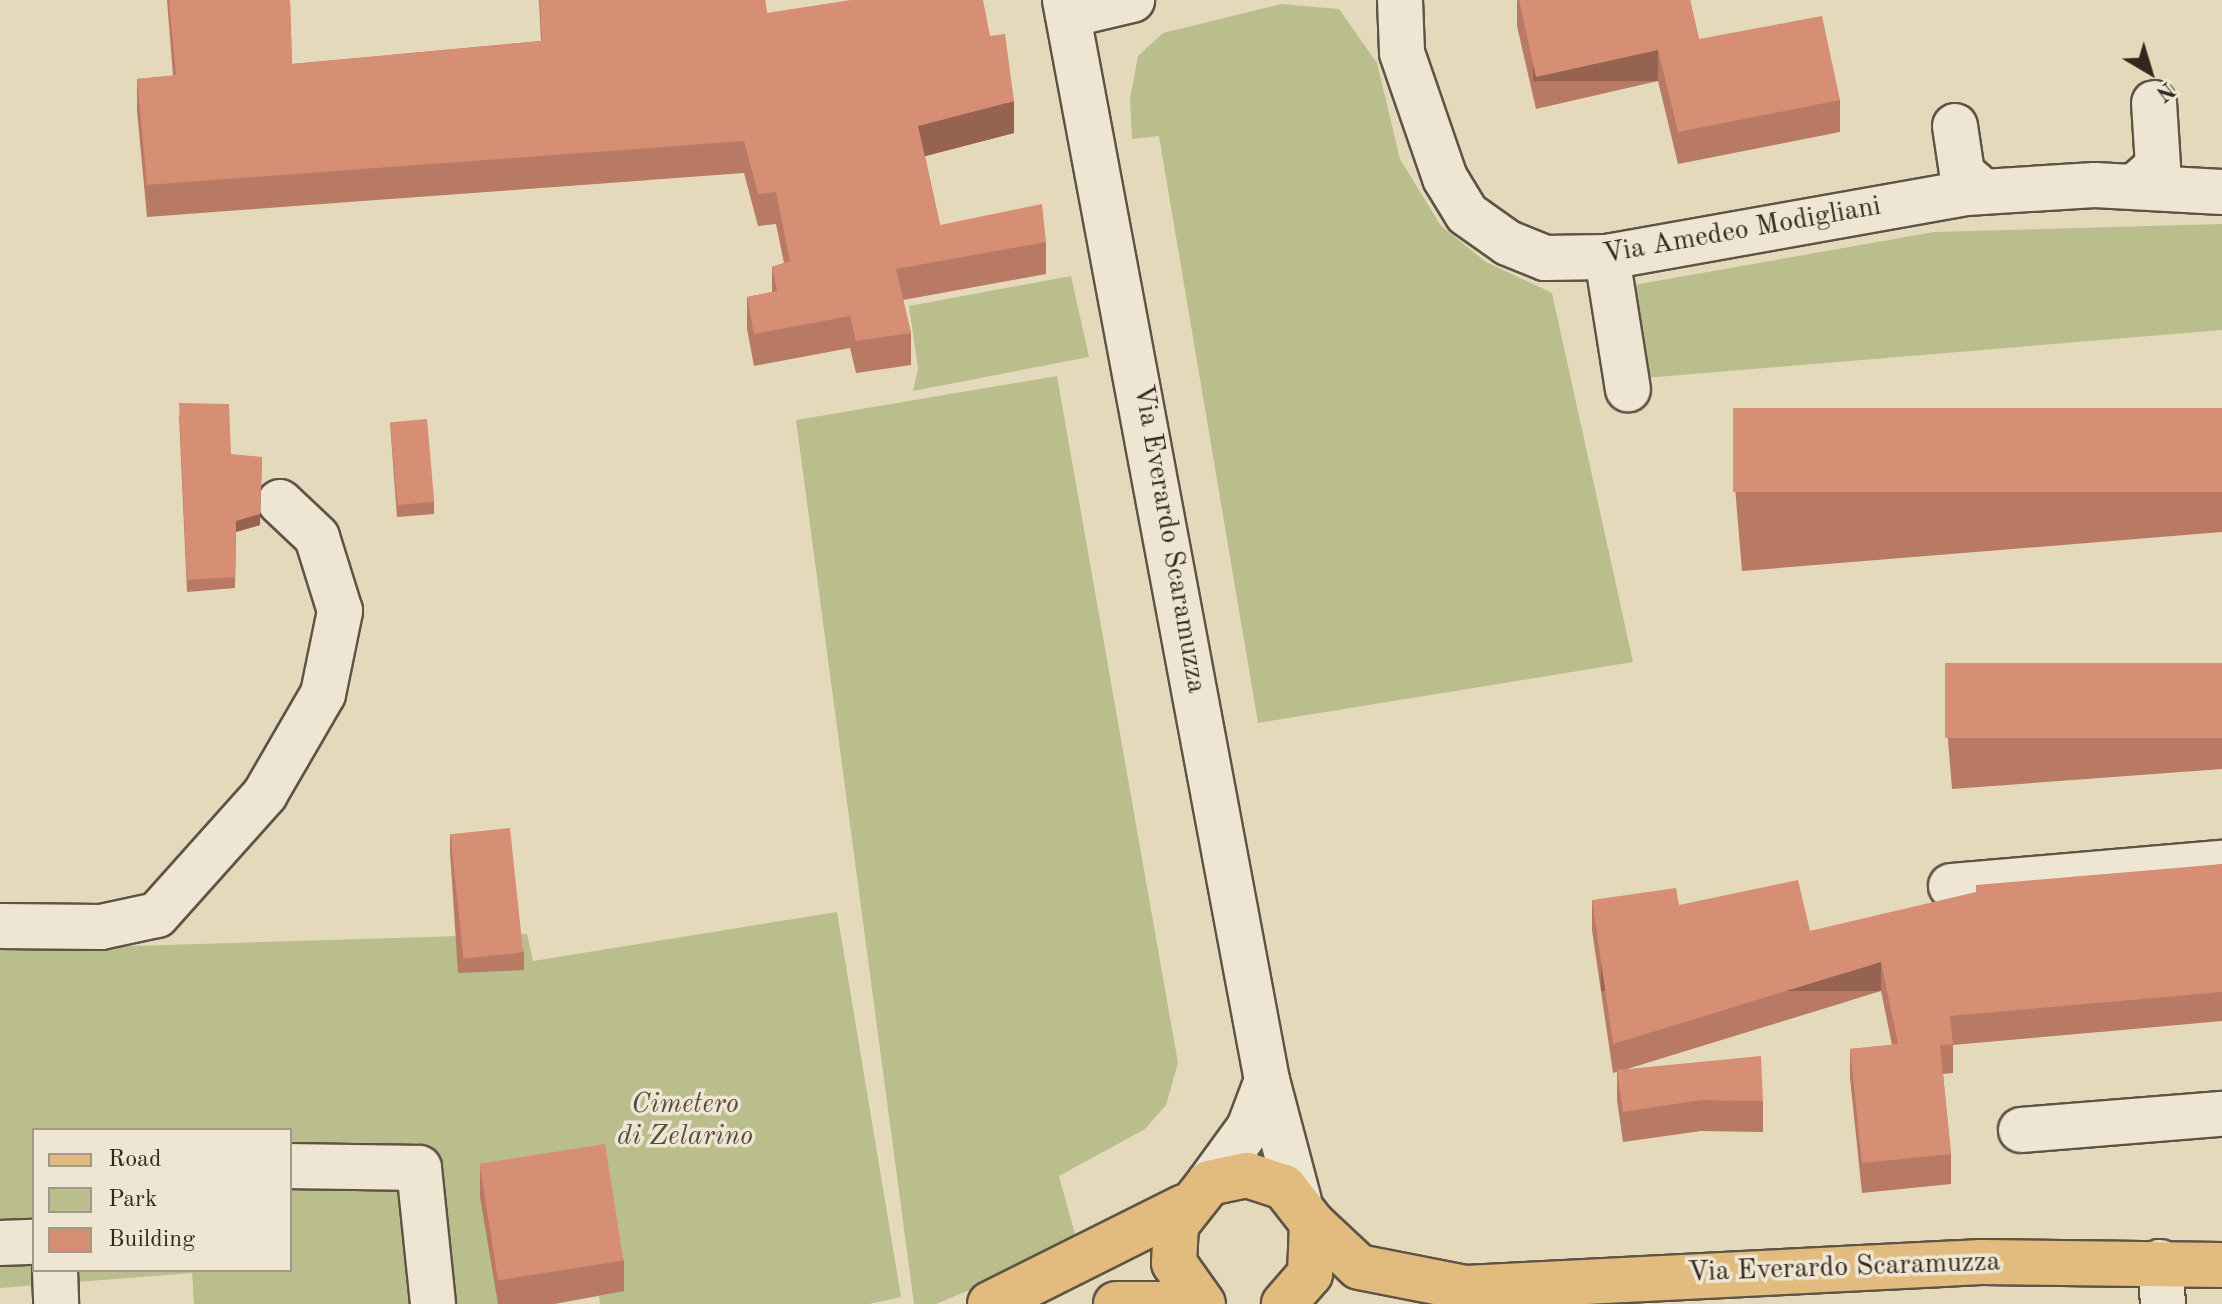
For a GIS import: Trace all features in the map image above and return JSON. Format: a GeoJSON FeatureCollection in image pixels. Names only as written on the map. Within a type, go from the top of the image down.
{"type":"FeatureCollection","features":[{"type":"Feature","properties":{"kind":"main road"},"geometry":{"type":"LineString","coordinates":[[990,1304],[1228,1176],[1266,1178],[1306,1212],[1310,1274],[1284,1304]]}},
{"type":"Feature","properties":{"kind":"main road"},"geometry":{"type":"LineString","coordinates":[[1196,1195],[1174,1263],[1203,1304]]}},
{"type":"Feature","properties":{"kind":"main road","name":"Via Everardo Scaramuzza"},"geometry":{"type":"LineString","coordinates":[[1306,1212],[1359,1267],[1466,1288]]}},
{"type":"Feature","properties":{"kind":"main road","name":"Via Everardo Scaramuzza"},"geometry":{"type":"LineString","coordinates":[[1411,1304],[1466,1288],[1813,1268],[2162,1283],[2222,1265]]}},
{"type":"Feature","properties":{"kind":"main road"},"geometry":{"type":"LineString","coordinates":[[1116,1304],[1175,1304]]}},
{"type":"Feature","properties":{"kind":"street"},"geometry":{"type":"LineString","coordinates":[[1066,8],[1132,0]]}},
{"type":"Feature","properties":{"kind":"street","name":"Via Everardo Scaramuzza"},"geometry":{"type":"LineString","coordinates":[[1066,8],[1267,1080],[1306,1212]]}},
{"type":"Feature","properties":{"kind":"street","name":"Via Amedeo Modigliani"},"geometry":{"type":"LineString","coordinates":[[1389,11],[1445,178],[1467,214],[1508,243],[1545,258],[1607,257],[1983,191],[2135,186],[2222,192]]}},
{"type":"Feature","properties":{"kind":"street"},"geometry":{"type":"LineString","coordinates":[[2135,186],[2158,166],[2154,103]]}},
{"type":"Feature","properties":{"kind":"street"},"geometry":{"type":"LineString","coordinates":[[1955,126],[1962,173],[1983,191]]}},
{"type":"Feature","properties":{"kind":"street"},"geometry":{"type":"LineString","coordinates":[[1607,257],[1628,389]]}},
{"type":"Feature","properties":{"kind":"street"},"geometry":{"type":"LineString","coordinates":[[0,926],[101,927],[157,915],[265,794],[323,694],[340,611],[317,537],[280,502]]}},
{"type":"Feature","properties":{"kind":"street"},"geometry":{"type":"LineString","coordinates":[[1951,886],[2222,863]]}},
{"type":"Feature","properties":{"kind":"street"},"geometry":{"type":"LineString","coordinates":[[1196,1195],[1249,1128],[1267,1080]]}},
{"type":"Feature","properties":{"kind":"street"},"geometry":{"type":"LineString","coordinates":[[2021,1130],[2222,1114]]}},
{"type":"Feature","properties":{"kind":"street"},"geometry":{"type":"LineString","coordinates":[[292,1166],[419,1168],[433,1304]]}},
{"type":"Feature","properties":{"kind":"street"},"geometry":{"type":"LineString","coordinates":[[0,1243],[32,1242]]}},
{"type":"Feature","properties":{"kind":"street"},"geometry":{"type":"LineString","coordinates":[[55,1272],[56,1304]]}},
{"type":"Feature","properties":{"kind":"green space"},"geometry":{"type":"Polygon","coordinates":[[[1281,4],[1339,9],[1377,63],[1400,159],[1441,226],[1486,262],[1552,293],[1633,662],[1258,723],[1159,136],[1132,139],[1130,99],[1138,56],[1163,33],[1281,4]]]}},
{"type":"Feature","properties":{"kind":"green space"},"geometry":{"type":"Polygon","coordinates":[[[2222,224],[2222,330],[1645,378],[1628,286],[1934,232],[2222,224]]]}},
{"type":"Feature","properties":{"kind":"green space"},"geometry":{"type":"Polygon","coordinates":[[[1071,276],[1089,357],[913,391],[918,369],[909,306],[1071,276]]]}},
{"type":"Feature","properties":{"kind":"green space"},"geometry":{"type":"Polygon","coordinates":[[[1057,376],[1178,1063],[1166,1105],[1145,1129],[1059,1176],[1078,1245],[936,1304],[914,1304],[796,420],[1057,376]]]}},
{"type":"Feature","properties":{"kind":"green space","name":"Cimetero di Zelarino"},"geometry":{"type":"Polygon","coordinates":[[[837,912],[901,1297],[869,1304],[600,1304],[599,1296],[554,1304],[194,1304],[192,1273],[0,1288],[0,950],[527,934],[533,961],[837,912]]]}},
{"type":"Feature","properties":{"kind":"building"},"geometry":{"type":"Polygon","coordinates":[[[169,0],[290,0],[292,64],[542,41],[540,0],[765,0],[767,13],[851,0],[983,0],[990,36],[1005,34],[1014,101],[918,126],[940,225],[1042,204],[1046,242],[896,269],[911,333],[856,341],[850,316],[754,334],[747,297],[777,291],[772,267],[790,261],[776,192],[758,194],[744,141],[147,185],[137,79],[176,75],[169,0]]]}},
{"type":"Feature","properties":{"kind":"building"},"geometry":{"type":"Polygon","coordinates":[[[1519,0],[1690,0],[1699,39],[1822,16],[1840,100],[1678,132],[1658,50],[1536,77],[1519,0]]]}},
{"type":"Feature","properties":{"kind":"building"},"geometry":{"type":"Polygon","coordinates":[[[179,403],[229,404],[231,454],[262,457],[260,514],[236,521],[235,577],[187,580],[179,403]]]}},
{"type":"Feature","properties":{"kind":"building"},"geometry":{"type":"Polygon","coordinates":[[[1733,408],[2222,408],[2222,492],[1733,492],[1733,408]]]}},
{"type":"Feature","properties":{"kind":"building"},"geometry":{"type":"Polygon","coordinates":[[[427,419],[434,502],[397,505],[390,422],[427,419]]]}},
{"type":"Feature","properties":{"kind":"building"},"geometry":{"type":"Polygon","coordinates":[[[1945,663],[2222,663],[2222,738],[1945,738],[1945,663]]]}},
{"type":"Feature","properties":{"kind":"building"},"geometry":{"type":"Polygon","coordinates":[[[510,828],[523,952],[463,959],[450,834],[510,828]]]}},
{"type":"Feature","properties":{"kind":"building"},"geometry":{"type":"Polygon","coordinates":[[[2222,864],[2222,992],[1950,1016],[1953,1044],[1940,1045],[1951,1154],[1862,1163],[1850,1049],[1898,1044],[1881,962],[1613,1044],[1592,900],[1676,888],[1679,905],[1798,880],[1810,931],[1976,892],[1976,885],[2222,864]]]}},
{"type":"Feature","properties":{"kind":"building"},"geometry":{"type":"Polygon","coordinates":[[[1761,1056],[1763,1101],[1701,1100],[1623,1112],[1617,1070],[1761,1056]]]}},
{"type":"Feature","properties":{"kind":"building"},"geometry":{"type":"Polygon","coordinates":[[[605,1144],[623,1261],[498,1280],[480,1164],[605,1144]]]}}]}
